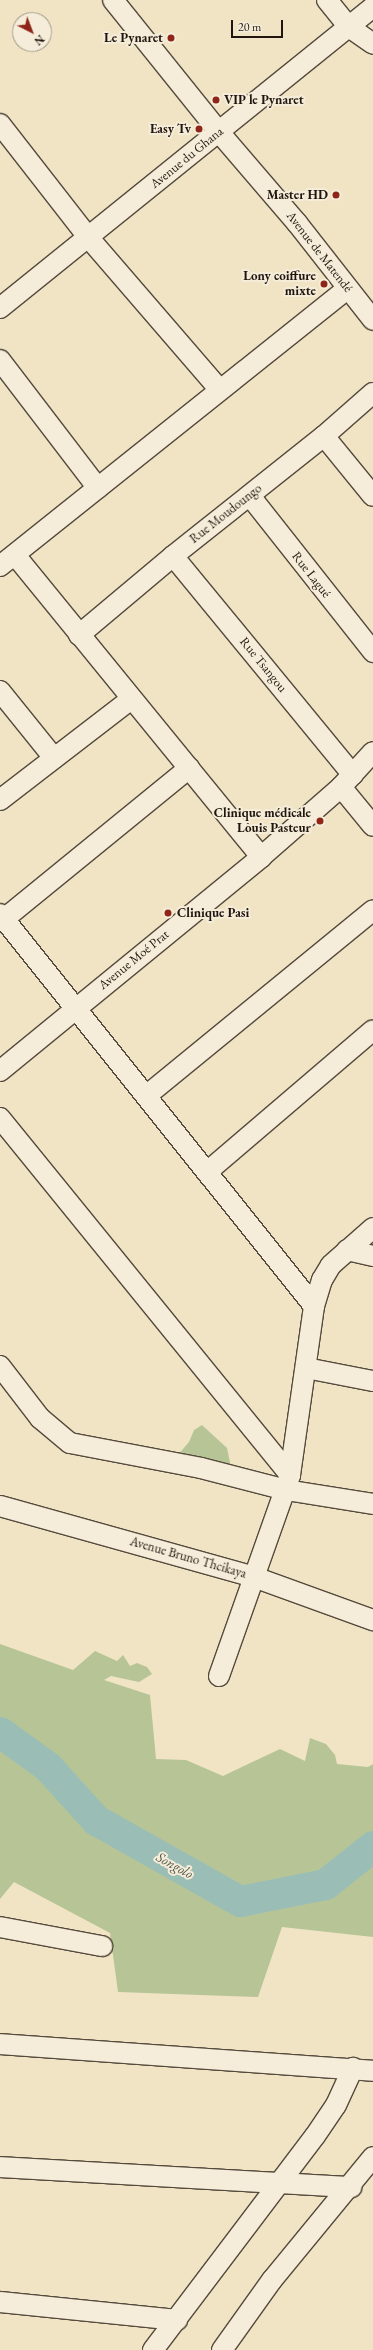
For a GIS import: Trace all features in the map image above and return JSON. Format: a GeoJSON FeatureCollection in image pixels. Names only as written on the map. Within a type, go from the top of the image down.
{"type":"FeatureCollection","features":[{"type":"Feature","properties":{"kind":"street","name":"Avenue de Matendé"},"geometry":{"type":"LineString","coordinates":[[113,0],[219,132],[297,223],[373,320]]}},
{"type":"Feature","properties":{"kind":"street"},"geometry":{"type":"LineString","coordinates":[[327,0],[348,27],[373,44]]}},
{"type":"Feature","properties":{"kind":"street","name":"Avenue du Ghana"},"geometry":{"type":"LineString","coordinates":[[0,308],[373,7]]}},
{"type":"Feature","properties":{"kind":"street"},"geometry":{"type":"LineString","coordinates":[[0,124],[88,237],[220,390]]}},
{"type":"Feature","properties":{"kind":"street"},"geometry":{"type":"LineString","coordinates":[[261,857],[79,635],[7,561],[348,288]]}},
{"type":"Feature","properties":{"kind":"street"},"geometry":{"type":"LineString","coordinates":[[0,360],[98,488]]}},
{"type":"Feature","properties":{"kind":"street","name":"Rue Moudoungo"},"geometry":{"type":"LineString","coordinates":[[79,635],[173,556],[324,436],[373,392]]}},
{"type":"Feature","properties":{"kind":"street"},"geometry":{"type":"LineString","coordinates":[[324,436],[373,496]]}},
{"type":"Feature","properties":{"kind":"street","name":"Rue Lagué"},"geometry":{"type":"LineString","coordinates":[[250,496],[373,652]]}},
{"type":"Feature","properties":{"kind":"street","name":"Rue Tsangou"},"geometry":{"type":"LineString","coordinates":[[173,556],[347,781],[373,826]]}},
{"type":"Feature","properties":{"kind":"street"},"geometry":{"type":"LineString","coordinates":[[0,691],[54,758]]}},
{"type":"Feature","properties":{"kind":"street"},"geometry":{"type":"LineString","coordinates":[[0,800],[131,699]]}},
{"type":"Feature","properties":{"kind":"street","name":"Avenue Moé Prat"},"geometry":{"type":"LineString","coordinates":[[0,1071],[261,857],[347,781],[373,752]]}},
{"type":"Feature","properties":{"kind":"street"},"geometry":{"type":"LineString","coordinates":[[189,768],[2,917],[314,1306]]}},
{"type":"Feature","properties":{"kind":"street"},"geometry":{"type":"LineString","coordinates":[[146,1096],[373,910]]}},
{"type":"Feature","properties":{"kind":"street"},"geometry":{"type":"LineString","coordinates":[[207,1172],[373,1030]]}},
{"type":"Feature","properties":{"kind":"street"},"geometry":{"type":"LineString","coordinates":[[0,1118],[288,1482]]}},
{"type":"Feature","properties":{"kind":"street"},"geometry":{"type":"LineString","coordinates":[[219,1676],[288,1482],[314,1306],[322,1280],[331,1265],[373,1228]]}},
{"type":"Feature","properties":{"kind":"street"},"geometry":{"type":"LineString","coordinates":[[347,1250],[373,1256]]}},
{"type":"Feature","properties":{"kind":"street"},"geometry":{"type":"LineString","coordinates":[[0,1366],[40,1418],[70,1443],[201,1468],[288,1482],[373,1504]]}},
{"type":"Feature","properties":{"kind":"street"},"geometry":{"type":"LineString","coordinates":[[306,1368],[373,1381]]}},
{"type":"Feature","properties":{"kind":"street","name":"Avenue Bruno Thcikaya"},"geometry":{"type":"LineString","coordinates":[[0,1506],[254,1577],[373,1620]]}},
{"type":"Feature","properties":{"kind":"street"},"geometry":{"type":"LineString","coordinates":[[0,1927],[102,1946]]}},
{"type":"Feature","properties":{"kind":"street"},"geometry":{"type":"LineString","coordinates":[[0,2044],[226,2062],[353,2068],[373,2071]]}},
{"type":"Feature","properties":{"kind":"street"},"geometry":{"type":"LineString","coordinates":[[153,2350],[280,2184],[336,2105],[353,2068]]}},
{"type":"Feature","properties":{"kind":"street"},"geometry":{"type":"LineString","coordinates":[[222,2350],[272,2280],[351,2187],[373,2158]]}},
{"type":"Feature","properties":{"kind":"street"},"geometry":{"type":"LineString","coordinates":[[0,2166],[280,2184],[351,2187]]}},
{"type":"Feature","properties":{"kind":"street"},"geometry":{"type":"LineString","coordinates":[[0,2302],[177,2320]]}},
{"type":"Feature","properties":{"kind":"green space"},"geometry":{"type":"Polygon","coordinates":[[[202,1425],[227,1448],[232,1472],[177,1456],[189,1442],[194,1430],[202,1425]]]}},
{"type":"Feature","properties":{"kind":"green space"},"geometry":{"type":"Polygon","coordinates":[[[0,1644],[73,1670],[95,1651],[117,1661],[123,1655],[130,1666],[137,1663],[147,1667],[152,1674],[139,1682],[111,1676],[104,1680],[150,1695],[156,1759],[186,1760],[223,1776],[280,1749],[305,1761],[310,1738],[326,1744],[335,1755],[337,1764],[368,1767],[373,1764],[373,1937],[282,1927],[258,1997],[118,1992],[110,1933],[14,1882],[0,1899],[0,1644]]]}},
{"type":"Feature","properties":{"kind":"waterway","name":"Songolo"},"geometry":{"type":"LineString","coordinates":[[0,1732],[47,1766],[96,1820],[240,1901],[325,1884],[373,1846]]}},
{"type":"Feature","properties":{"kind":"place","name":"Le Pynaret"},"geometry":{"type":"Point","coordinates":[171,38]}},
{"type":"Feature","properties":{"kind":"place","name":"VIP le Pynaret"},"geometry":{"type":"Point","coordinates":[216,100]}},
{"type":"Feature","properties":{"kind":"place","name":"Easy Tv"},"geometry":{"type":"Point","coordinates":[199,129]}},
{"type":"Feature","properties":{"kind":"place","name":"Master HD"},"geometry":{"type":"Point","coordinates":[336,195]}},
{"type":"Feature","properties":{"kind":"place","name":"Lony coiffure mixte"},"geometry":{"type":"Point","coordinates":[324,284]}},
{"type":"Feature","properties":{"kind":"place","name":"Clinique médicale Louis Pasteur"},"geometry":{"type":"Point","coordinates":[320,821]}},
{"type":"Feature","properties":{"kind":"place","name":"Clinique Pasi"},"geometry":{"type":"Point","coordinates":[168,913]}}]}
